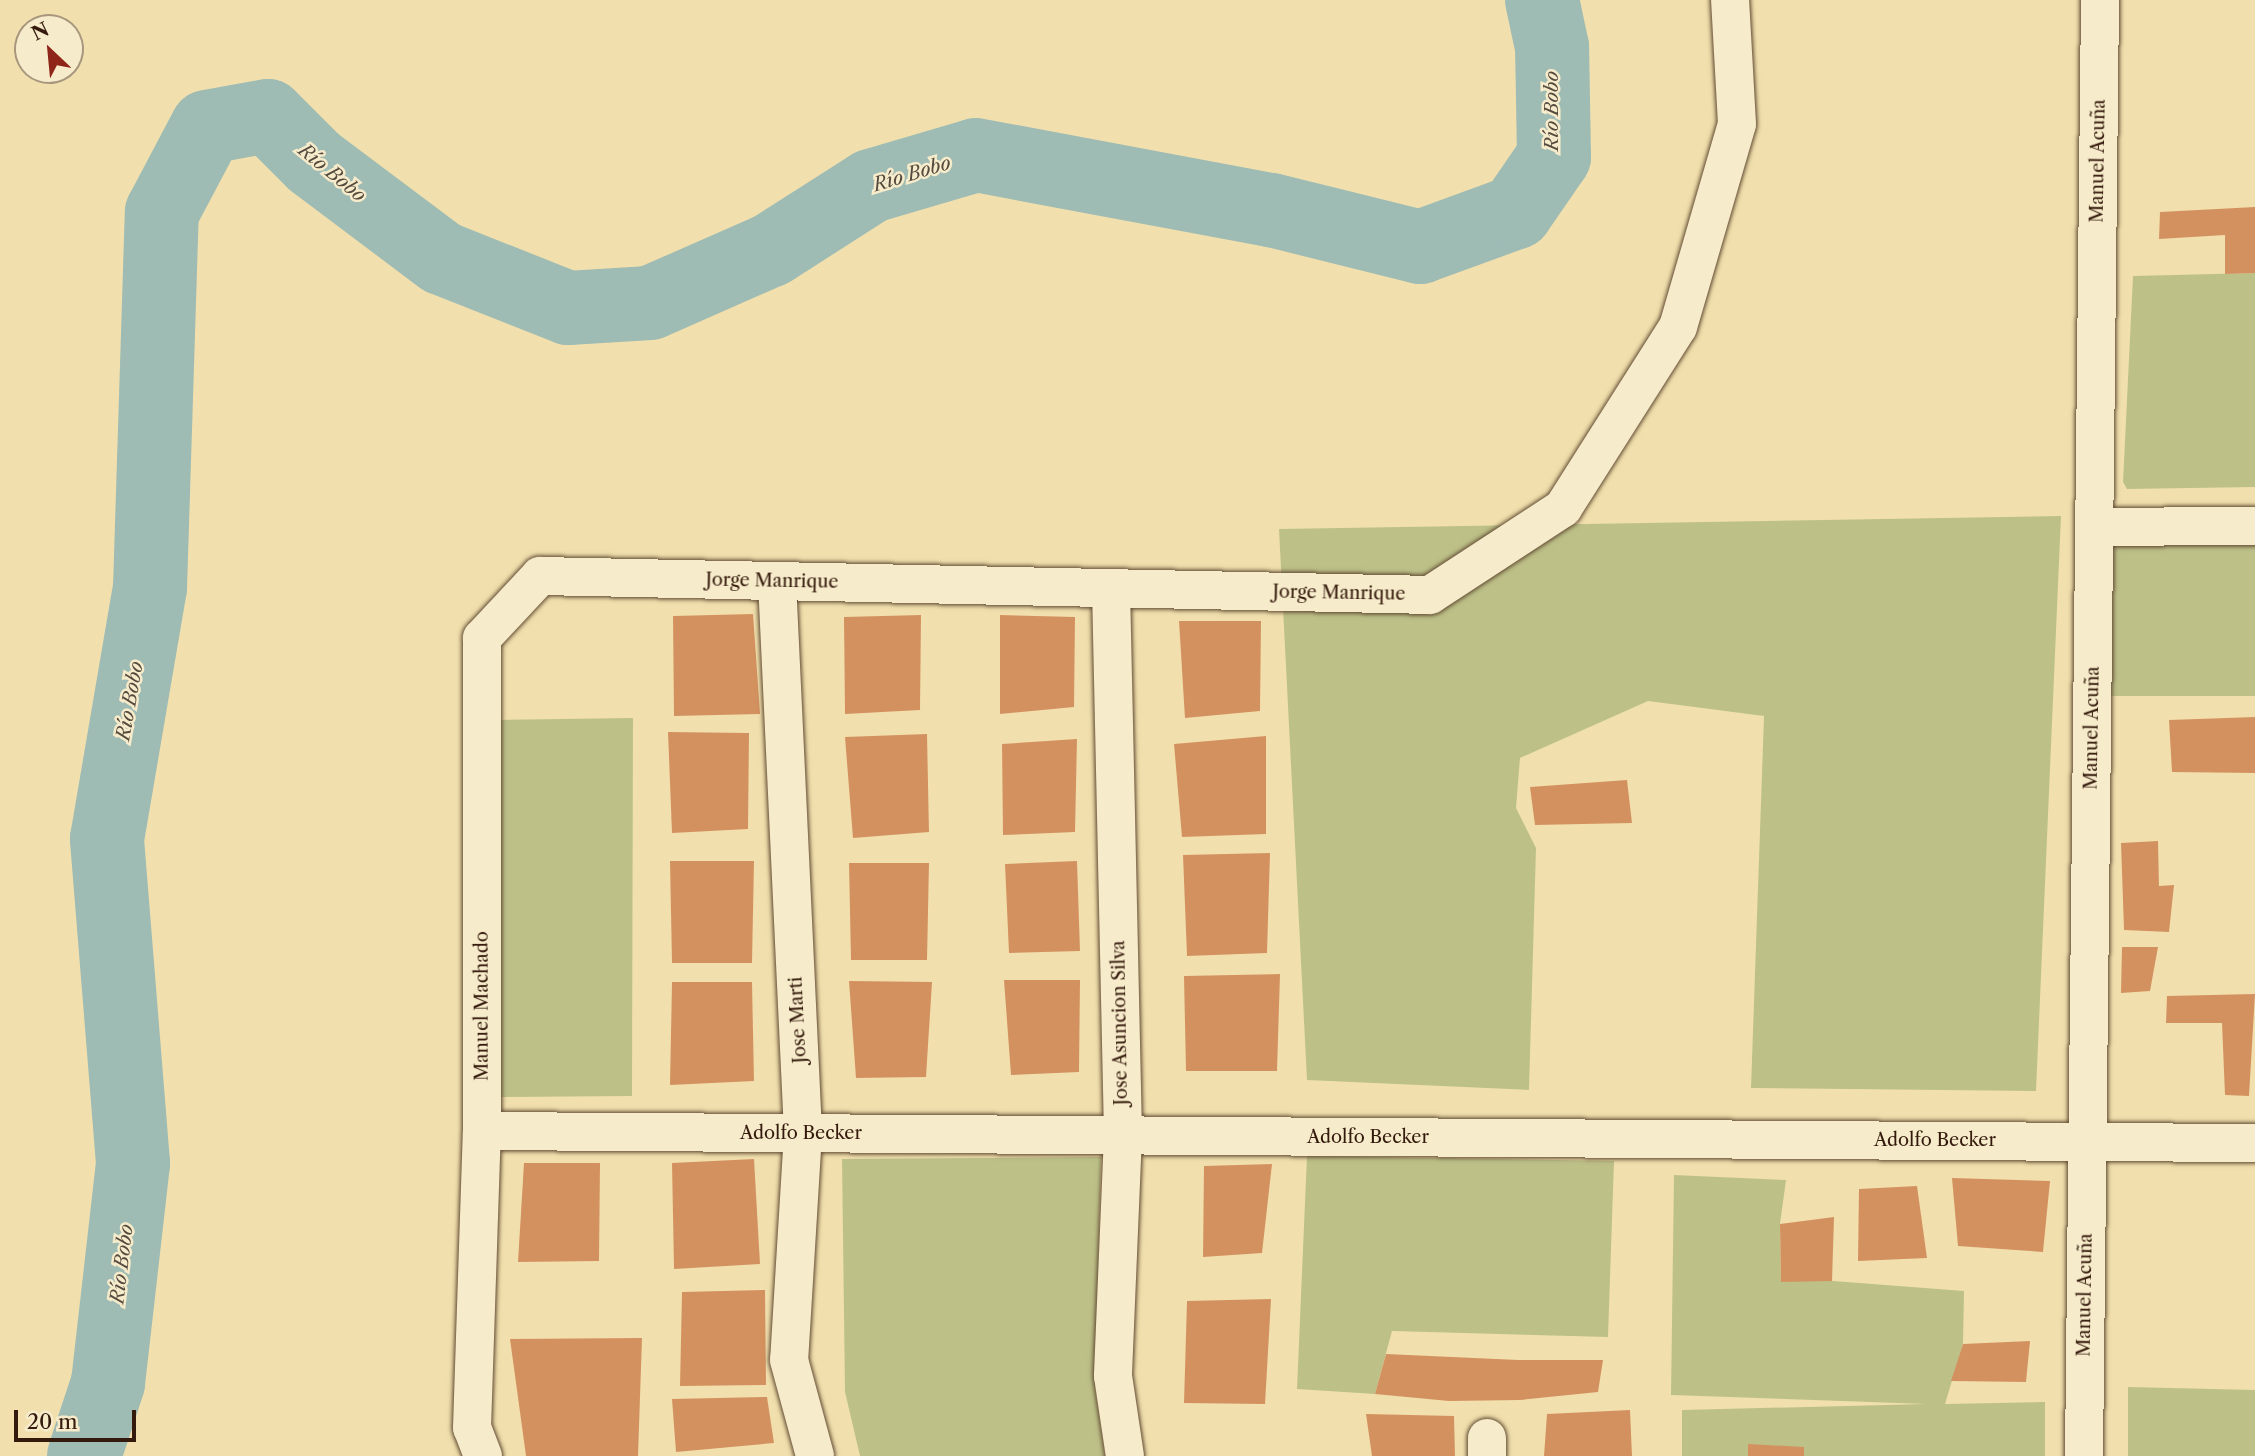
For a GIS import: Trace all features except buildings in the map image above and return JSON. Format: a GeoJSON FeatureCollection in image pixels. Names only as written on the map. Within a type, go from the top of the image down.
{"type":"FeatureCollection","features":[{"type":"Feature","properties":{"kind":"street","name":"Jorge Manrique"},"geometry":{"type":"LineString","coordinates":[[540,576],[1430,594],[1563,508],[1678,327],[1737,124],[1730,0]]}},
{"type":"Feature","properties":{"kind":"street","name":"Manuel Acuña"},"geometry":{"type":"LineString","coordinates":[[2084,1456],[2099,0]]}},
{"type":"Feature","properties":{"kind":"street"},"geometry":{"type":"LineString","coordinates":[[2094,527],[2255,526]]}},
{"type":"Feature","properties":{"kind":"street","name":"Manuel Machado"},"geometry":{"type":"LineString","coordinates":[[483,1456],[472,1428],[482,1131],[482,638],[540,576]]}},
{"type":"Feature","properties":{"kind":"street","name":"Jose Marti"},"geometry":{"type":"LineString","coordinates":[[777,581],[803,1133],[789,1360],[815,1456]]}},
{"type":"Feature","properties":{"kind":"street","name":"Jose Asuncion Silva"},"geometry":{"type":"LineString","coordinates":[[1111,588],[1123,1135],[1113,1376],[1125,1456]]}},
{"type":"Feature","properties":{"kind":"street","name":"Adolfo Becker"},"geometry":{"type":"LineString","coordinates":[[482,1131],[2255,1143]]}},
{"type":"Feature","properties":{"kind":"green space"},"geometry":{"type":"Polygon","coordinates":[[[2255,273],[2255,487],[2127,489],[2123,482],[2133,276],[2255,273]]]}},
{"type":"Feature","properties":{"kind":"green space"},"geometry":{"type":"Polygon","coordinates":[[[2061,516],[2036,1091],[1751,1088],[1764,716],[1648,701],[1520,758],[1516,808],[1536,848],[1529,1090],[1307,1080],[1279,529],[2061,516]]]}},
{"type":"Feature","properties":{"kind":"green space"},"geometry":{"type":"Polygon","coordinates":[[[2107,533],[2255,534],[2255,696],[2092,696],[2107,533]]]}},
{"type":"Feature","properties":{"kind":"green space"},"geometry":{"type":"Polygon","coordinates":[[[633,718],[632,1096],[493,1097],[491,720],[633,718]]]}},
{"type":"Feature","properties":{"kind":"green space"},"geometry":{"type":"Polygon","coordinates":[[[1307,1156],[1614,1161],[1608,1337],[1392,1331],[1375,1394],[1297,1389],[1307,1156]]]}},
{"type":"Feature","properties":{"kind":"green space"},"geometry":{"type":"Polygon","coordinates":[[[1101,1157],[1095,1389],[1105,1456],[860,1456],[845,1392],[842,1159],[1101,1157]]]}},
{"type":"Feature","properties":{"kind":"green space"},"geometry":{"type":"Polygon","coordinates":[[[1674,1175],[1786,1180],[1780,1224],[1781,1282],[1807,1279],[1964,1291],[1963,1344],[1945,1404],[2045,1402],[2045,1456],[1682,1456],[1682,1410],[1926,1404],[1671,1395],[1674,1175]]]}},
{"type":"Feature","properties":{"kind":"green space"},"geometry":{"type":"Polygon","coordinates":[[[2128,1387],[2255,1390],[2255,1456],[2128,1456],[2128,1387]]]}},
{"type":"Feature","properties":{"kind":"waterway","name":"Río Bobo"},"geometry":{"type":"LineString","coordinates":[[84,1456],[108,1383],[133,1163],[107,839],[150,588],[162,212],[207,127],[268,116],[314,162],[442,258],[568,308],[650,303],[771,250],[871,186],[976,155],[1271,210],[1420,247],[1516,212],[1554,157],[1552,47],[1542,0]]}}]}
